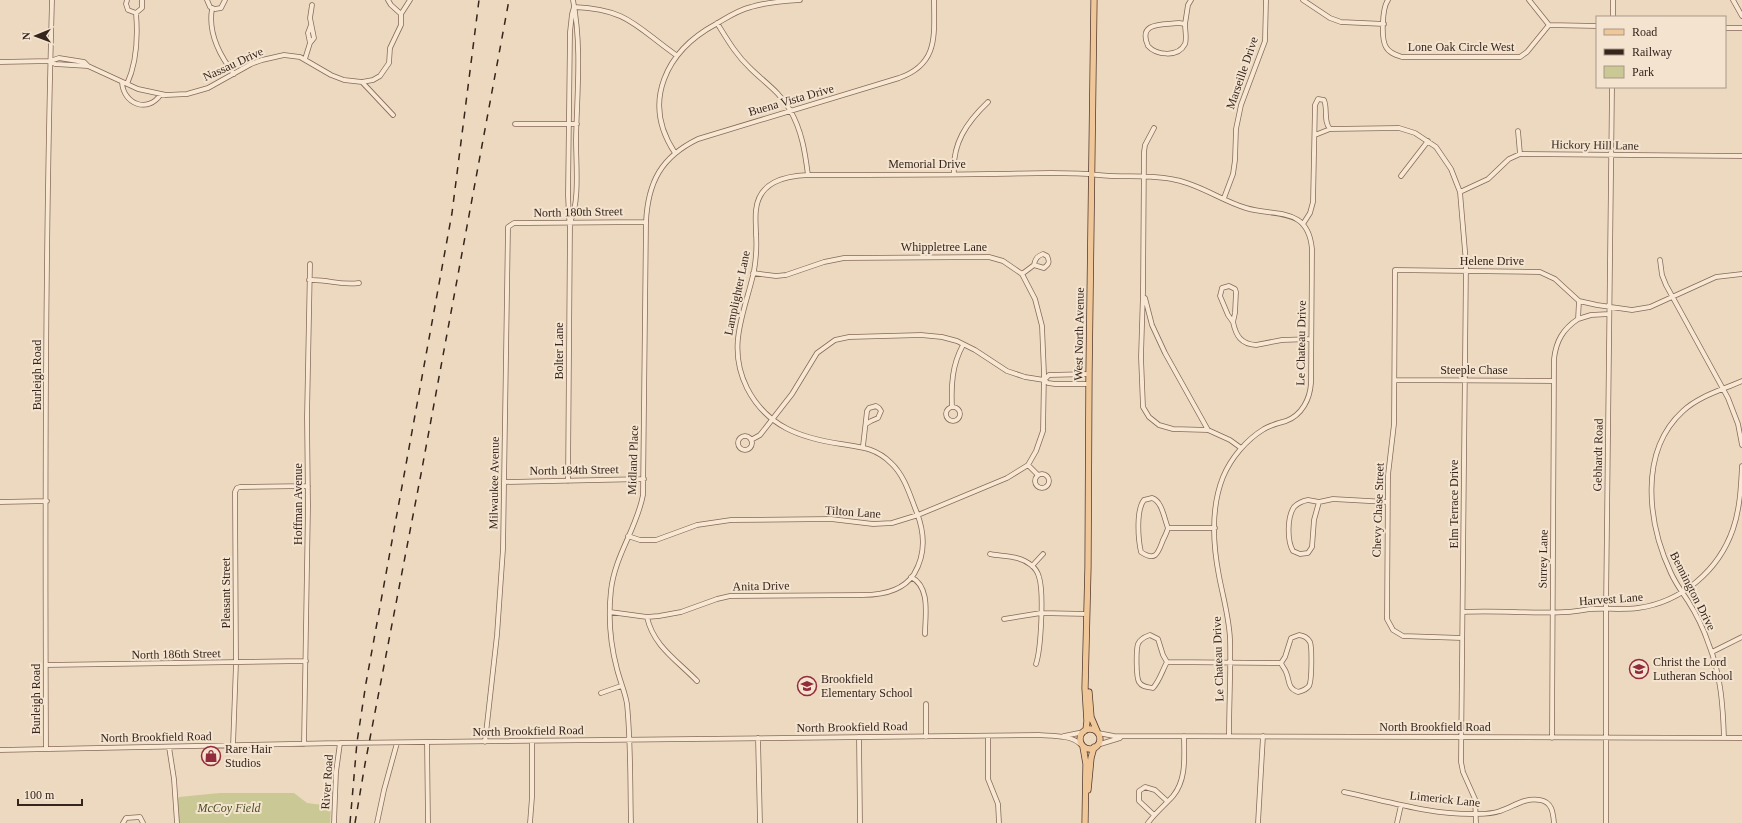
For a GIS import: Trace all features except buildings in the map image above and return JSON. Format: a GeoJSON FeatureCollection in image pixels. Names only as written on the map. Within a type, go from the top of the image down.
{"type":"FeatureCollection","features":[{"type":"Feature","properties":{"kind":"main road","name":"West North Avenue"},"geometry":{"type":"LineString","coordinates":[[1094,0],[1087,669],[1091,712],[1098,732]]}},
{"type":"Feature","properties":{"kind":"main road","name":"West North Avenue"},"geometry":{"type":"LineString","coordinates":[[1085,731],[1087,721],[1085,688],[1087,669]]}},
{"type":"Feature","properties":{"kind":"main road"},"geometry":{"type":"LineString","coordinates":[[1085,810],[1091,758],[1095,746],[1099,740],[1098,732],[1093,729],[1085,731],[1080,739],[1086,760],[1085,810],[1085,823]]}},
{"type":"Feature","properties":{"kind":"main road"},"geometry":{"type":"LineString","coordinates":[[1082,746],[1089,749],[1095,746]]}},
{"type":"Feature","properties":{"kind":"street","name":"Burleigh Road"},"geometry":{"type":"LineString","coordinates":[[46,749],[46,361],[52,0]]}},
{"type":"Feature","properties":{"kind":"street"},"geometry":{"type":"LineString","coordinates":[[127,0],[126,4],[128,10],[136,13]]}},
{"type":"Feature","properties":{"kind":"street"},"geometry":{"type":"LineString","coordinates":[[136,13],[142,8],[142,0]]}},
{"type":"Feature","properties":{"kind":"street"},"geometry":{"type":"LineString","coordinates":[[207,0],[208,5],[212,8],[221,8],[225,0]]}},
{"type":"Feature","properties":{"kind":"street"},"geometry":{"type":"LineString","coordinates":[[388,0],[391,5],[401,14]]}},
{"type":"Feature","properties":{"kind":"street"},"geometry":{"type":"LineString","coordinates":[[362,82],[373,80],[386,70],[389,63],[390,48],[402,25],[401,14],[410,0]]}},
{"type":"Feature","properties":{"kind":"street","name":"Bolter Lane"},"geometry":{"type":"LineString","coordinates":[[570,222],[574,213],[576,124],[577,23],[573,0]]}},
{"type":"Feature","properties":{"kind":"street"},"geometry":{"type":"LineString","coordinates":[[675,153],[661,124],[659,102],[663,79],[676,55],[701,32],[732,14],[751,7],[773,2],[800,0]]}},
{"type":"Feature","properties":{"kind":"street","name":"Buena Vista Drive"},"geometry":{"type":"LineString","coordinates":[[646,222],[649,194],[652,186],[663,167],[675,153],[690,143],[706,136],[899,78],[916,70],[927,59],[932,45],[934,0]]}},
{"type":"Feature","properties":{"kind":"street"},"geometry":{"type":"LineString","coordinates":[[1184,24],[1164,23],[1152,26],[1147,31],[1145,36],[1148,46],[1157,53],[1170,53],[1178,51],[1185,44],[1184,24],[1188,5],[1191,0]]}},
{"type":"Feature","properties":{"kind":"street","name":"Marseille Drive"},"geometry":{"type":"LineString","coordinates":[[1224,198],[1233,174],[1239,109],[1265,41],[1266,0]]}},
{"type":"Feature","properties":{"kind":"street"},"geometry":{"type":"LineString","coordinates":[[1303,0],[1330,18],[1341,22],[1384,24]]}},
{"type":"Feature","properties":{"kind":"street","name":"Lone Oak Circle West"},"geometry":{"type":"LineString","coordinates":[[1388,0],[1385,6],[1384,24],[1386,46],[1390,52],[1397,56],[1520,57],[1527,52],[1549,25]]}},
{"type":"Feature","properties":{"kind":"street"},"geometry":{"type":"LineString","coordinates":[[1529,0],[1549,25],[1596,26]]}},
{"type":"Feature","properties":{"kind":"street"},"geometry":{"type":"LineString","coordinates":[[1613,0],[1613,16]]}},
{"type":"Feature","properties":{"kind":"street"},"geometry":{"type":"LineString","coordinates":[[1733,0],[1742,16]]}},
{"type":"Feature","properties":{"kind":"street"},"geometry":{"type":"LineString","coordinates":[[305,59],[310,43],[314,38],[311,25],[312,5]]}},
{"type":"Feature","properties":{"kind":"street"},"geometry":{"type":"LineString","coordinates":[[212,8],[211,20],[216,43],[234,74]]}},
{"type":"Feature","properties":{"kind":"street"},"geometry":{"type":"LineString","coordinates":[[574,8],[605,10],[626,18],[642,28],[676,55]]}},
{"type":"Feature","properties":{"kind":"street","name":"Bolter Lane"},"geometry":{"type":"LineString","coordinates":[[568,481],[570,222],[568,209],[570,32],[574,8]]}},
{"type":"Feature","properties":{"kind":"street"},"geometry":{"type":"LineString","coordinates":[[127,84],[136,48],[136,13]]}},
{"type":"Feature","properties":{"kind":"street"},"geometry":{"type":"LineString","coordinates":[[717,23],[738,55],[750,68],[773,88],[791,111],[804,144],[808,175]]}},
{"type":"Feature","properties":{"kind":"street"},"geometry":{"type":"LineString","coordinates":[[1726,28],[1742,28]]}},
{"type":"Feature","properties":{"kind":"street","name":"Nassau Drive"},"geometry":{"type":"LineString","coordinates":[[0,62],[50,61],[54,59],[68,59],[84,62],[88,66],[146,92],[175,95],[198,91],[220,83],[251,64],[274,57],[292,55],[305,59],[338,78],[362,82]]}},
{"type":"Feature","properties":{"kind":"street"},"geometry":{"type":"LineString","coordinates":[[122,82],[125,95],[135,103],[153,103],[161,94]]}},
{"type":"Feature","properties":{"kind":"street"},"geometry":{"type":"LineString","coordinates":[[362,82],[393,115]]}},
{"type":"Feature","properties":{"kind":"street","name":"Gebhardt Road"},"geometry":{"type":"LineString","coordinates":[[1606,823],[1606,609],[1612,88]]}},
{"type":"Feature","properties":{"kind":"street"},"geometry":{"type":"LineString","coordinates":[[1093,174],[1143,176],[1177,180],[1194,185],[1238,206],[1251,210],[1288,215],[1303,224],[1310,214],[1313,202],[1315,105],[1318,99],[1324,100],[1326,104],[1327,124],[1330,129],[1315,135]]}},
{"type":"Feature","properties":{"kind":"street"},"geometry":{"type":"LineString","coordinates":[[954,174],[955,155],[960,136],[973,117],[988,102]]}},
{"type":"Feature","properties":{"kind":"street"},"geometry":{"type":"LineString","coordinates":[[515,124],[576,124]]}},
{"type":"Feature","properties":{"kind":"street"},"geometry":{"type":"LineString","coordinates":[[1154,128],[1145,145],[1143,176],[1141,393],[1145,412],[1153,422],[1165,428],[1208,430],[1230,440],[1241,448]]}},
{"type":"Feature","properties":{"kind":"street","name":"Elm Terrace Drive"},"geometry":{"type":"LineString","coordinates":[[1330,129],[1406,129],[1436,147],[1451,169],[1460,192],[1466,271],[1462,767],[1465,778],[1475,798],[1476,823]]}},
{"type":"Feature","properties":{"kind":"street"},"geometry":{"type":"LineString","coordinates":[[1460,192],[1488,179],[1510,159],[1520,154],[1518,131]]}},
{"type":"Feature","properties":{"kind":"street"},"geometry":{"type":"LineString","coordinates":[[1401,176],[1428,141]]}},
{"type":"Feature","properties":{"kind":"street","name":"Hickory Hill Lane"},"geometry":{"type":"LineString","coordinates":[[1520,154],[1742,156]]}},
{"type":"Feature","properties":{"kind":"street","name":"Memorial Drive"},"geometry":{"type":"LineString","coordinates":[[766,190],[780,178],[808,175],[1093,174]]}},
{"type":"Feature","properties":{"kind":"street","name":"Lamplighter Lane"},"geometry":{"type":"LineString","coordinates":[[766,190],[759,200],[756,210],[757,248],[753,273],[738,329],[738,365],[752,397],[758,406],[773,420],[785,428],[805,437],[863,446],[881,454],[897,470],[908,490],[918,515]]}},
{"type":"Feature","properties":{"kind":"street","name":"North 180th Street"},"geometry":{"type":"LineString","coordinates":[[510,225],[570,222],[646,222]]}},
{"type":"Feature","properties":{"kind":"street","name":"Midland Place"},"geometry":{"type":"LineString","coordinates":[[631,823],[629,739],[626,702],[613,656],[610,612],[611,589],[615,571],[642,500],[644,479],[646,222]]}},
{"type":"Feature","properties":{"kind":"street","name":"Le Chateau Drive"},"geometry":{"type":"LineString","coordinates":[[1229,736],[1230,663],[1228,617],[1218,568],[1215,528],[1216,504],[1227,470],[1241,448],[1262,430],[1292,418],[1306,404],[1310,395],[1312,249],[1310,236],[1303,224]]}},
{"type":"Feature","properties":{"kind":"street","name":"Milwaukee Avenue"},"geometry":{"type":"LineString","coordinates":[[485,742],[500,602],[504,482],[506,231],[510,225]]}},
{"type":"Feature","properties":{"kind":"street","name":"Whippletree Lane"},"geometry":{"type":"LineString","coordinates":[[753,273],[776,276],[786,275],[824,262],[844,258],[982,256],[998,258],[1022,274],[1035,299],[1042,326],[1044,380]]}},
{"type":"Feature","properties":{"kind":"street"},"geometry":{"type":"LineString","coordinates":[[1660,260],[1664,281],[1723,389],[1735,415],[1742,445]]}},
{"type":"Feature","properties":{"kind":"street","name":"Hoffman Avenue"},"geometry":{"type":"LineString","coordinates":[[304,744],[310,264]]}},
{"type":"Feature","properties":{"kind":"street"},"geometry":{"type":"LineString","coordinates":[[1022,274],[1034,265]]}},
{"type":"Feature","properties":{"kind":"street","name":"Helene Drive"},"geometry":{"type":"LineString","coordinates":[[1395,270],[1540,272],[1555,280],[1579,301]]}},
{"type":"Feature","properties":{"kind":"street","name":"Chevy Chase Street"},"geometry":{"type":"LineString","coordinates":[[1395,270],[1394,424],[1388,475],[1387,502],[1387,619],[1390,626],[1397,633],[1407,637],[1462,638]]}},
{"type":"Feature","properties":{"kind":"street"},"geometry":{"type":"LineString","coordinates":[[1609,314],[1591,315],[1578,319],[1579,301],[1626,310],[1644,308],[1716,277],[1742,274]]}},
{"type":"Feature","properties":{"kind":"street"},"geometry":{"type":"LineString","coordinates":[[309,280],[326,280],[342,285],[359,283]]}},
{"type":"Feature","properties":{"kind":"street"},"geometry":{"type":"LineString","coordinates":[[1233,322],[1236,292],[1232,287],[1225,286],[1220,291],[1220,296],[1228,315],[1233,322],[1235,331],[1241,340],[1250,345],[1256,345],[1287,339],[1311,339]]}},
{"type":"Feature","properties":{"kind":"street"},"geometry":{"type":"LineString","coordinates":[[1143,292],[1152,325],[1165,353],[1208,430]]}},
{"type":"Feature","properties":{"kind":"street","name":"Surrey Lane"},"geometry":{"type":"LineString","coordinates":[[1552,738],[1554,353],[1558,341],[1566,328],[1578,319]]}},
{"type":"Feature","properties":{"kind":"street"},"geometry":{"type":"LineString","coordinates":[[751,440],[760,435],[773,420],[797,387],[812,360],[822,348],[835,340],[858,336],[932,336],[952,339],[975,350],[1010,373],[1025,378],[1044,380],[1048,383],[1056,384],[1089,384]]}},
{"type":"Feature","properties":{"kind":"street"},"geometry":{"type":"LineString","coordinates":[[952,407],[952,379],[955,362],[963,345]]}},
{"type":"Feature","properties":{"kind":"street"},"geometry":{"type":"LineString","coordinates":[[1038,475],[1028,465],[1036,451],[1043,431],[1044,380],[1049,375],[1089,374]]}},
{"type":"Feature","properties":{"kind":"street","name":"Steeple Chase"},"geometry":{"type":"LineString","coordinates":[[1395,380],[1553,381]]}},
{"type":"Feature","properties":{"kind":"street","name":"Bennington Drive"},"geometry":{"type":"LineString","coordinates":[[1724,738],[1722,702],[1712,652],[1698,618],[1688,601],[1681,593],[1664,558],[1655,526],[1652,490],[1655,457],[1666,432],[1678,416],[1698,401],[1742,381]]}},
{"type":"Feature","properties":{"kind":"street"},"geometry":{"type":"LineString","coordinates":[[863,446],[866,424],[869,408],[876,406],[879,408],[880,412],[878,418],[871,420],[866,424]]}},
{"type":"Feature","properties":{"kind":"street","name":"Tilton Lane"},"geometry":{"type":"LineString","coordinates":[[628,536],[640,540],[656,540],[697,525],[731,520],[839,520],[879,524],[898,522],[1007,478],[1028,465]]}},
{"type":"Feature","properties":{"kind":"street","name":"Harvest Lane"},"geometry":{"type":"LineString","coordinates":[[1463,612],[1553,612],[1627,609],[1649,606],[1681,593],[1709,570],[1722,554],[1727,544],[1736,518],[1742,466]]}},
{"type":"Feature","properties":{"kind":"street","name":"North 184th Street"},"geometry":{"type":"LineString","coordinates":[[504,482],[644,479]]}},
{"type":"Feature","properties":{"kind":"street","name":"Pleasant Street"},"geometry":{"type":"LineString","coordinates":[[233,746],[236,663],[235,498],[237,488],[308,486]]}},
{"type":"Feature","properties":{"kind":"street"},"geometry":{"type":"LineString","coordinates":[[1152,498],[1158,501],[1162,506],[1168,528],[1160,551],[1154,556],[1141,552],[1139,544],[1139,511],[1144,500],[1152,498]]}},
{"type":"Feature","properties":{"kind":"street"},"geometry":{"type":"LineString","coordinates":[[1319,502],[1314,520],[1314,541],[1311,550],[1304,554],[1296,553],[1293,551],[1290,544],[1292,512],[1296,505],[1303,501],[1314,500],[1319,502],[1333,499],[1387,502]]}},
{"type":"Feature","properties":{"kind":"street"},"geometry":{"type":"LineString","coordinates":[[0,502],[47,501]]}},
{"type":"Feature","properties":{"kind":"street"},"geometry":{"type":"LineString","coordinates":[[918,515],[924,535],[923,553],[911,578],[918,583],[923,591],[925,602],[925,634]]}},
{"type":"Feature","properties":{"kind":"street"},"geometry":{"type":"LineString","coordinates":[[1168,528],[1215,528]]}},
{"type":"Feature","properties":{"kind":"street"},"geometry":{"type":"LineString","coordinates":[[990,554],[1018,558],[1032,566],[1040,578],[1041,613],[1039,650],[1036,664]]}},
{"type":"Feature","properties":{"kind":"street"},"geometry":{"type":"LineString","coordinates":[[1032,566],[1043,554]]}},
{"type":"Feature","properties":{"kind":"street","name":"Anita Drive"},"geometry":{"type":"LineString","coordinates":[[610,612],[647,617],[681,612],[730,596],[874,595],[892,590],[911,578]]}},
{"type":"Feature","properties":{"kind":"street"},"geometry":{"type":"LineString","coordinates":[[1004,619],[1041,613],[1087,614]]}},
{"type":"Feature","properties":{"kind":"street"},"geometry":{"type":"LineString","coordinates":[[647,617],[652,632],[661,647],[697,681]]}},
{"type":"Feature","properties":{"kind":"street"},"geometry":{"type":"LineString","coordinates":[[1150,635],[1158,639],[1167,662],[1159,681],[1153,688],[1144,687],[1139,683],[1137,675],[1138,643],[1144,637],[1150,635]]}},
{"type":"Feature","properties":{"kind":"street"},"geometry":{"type":"LineString","coordinates":[[1299,635],[1306,637],[1311,645],[1310,681],[1308,688],[1298,692],[1291,688],[1287,673],[1281,664],[1285,657],[1291,638],[1299,635]]}},
{"type":"Feature","properties":{"kind":"street"},"geometry":{"type":"LineString","coordinates":[[1712,652],[1742,637]]}},
{"type":"Feature","properties":{"kind":"street","name":"North 186th Street"},"geometry":{"type":"LineString","coordinates":[[46,664],[306,661]]}},
{"type":"Feature","properties":{"kind":"street"},"geometry":{"type":"LineString","coordinates":[[1167,662],[1281,664]]}},
{"type":"Feature","properties":{"kind":"street"},"geometry":{"type":"LineString","coordinates":[[601,693],[621,686]]}},
{"type":"Feature","properties":{"kind":"street"},"geometry":{"type":"LineString","coordinates":[[926,704],[926,736]]}},
{"type":"Feature","properties":{"kind":"street","name":"North Brookfield Road"},"geometry":{"type":"LineString","coordinates":[[1056,737],[1072,736],[1085,731]]}},
{"type":"Feature","properties":{"kind":"street","name":"North Brookfield Road"},"geometry":{"type":"LineString","coordinates":[[1098,732],[1106,736],[1742,738]]}},
{"type":"Feature","properties":{"kind":"street","name":"North Brookfield Road"},"geometry":{"type":"LineString","coordinates":[[0,750],[340,743],[1040,735],[1075,740],[1082,746]]}},
{"type":"Feature","properties":{"kind":"street"},"geometry":{"type":"LineString","coordinates":[[988,736],[988,779],[998,804],[999,823]]}},
{"type":"Feature","properties":{"kind":"street","name":"North Brookfield Road"},"geometry":{"type":"LineString","coordinates":[[1095,746],[1128,736]]}},
{"type":"Feature","properties":{"kind":"street"},"geometry":{"type":"LineString","coordinates":[[1148,823],[1176,792],[1182,779],[1184,736]]}},
{"type":"Feature","properties":{"kind":"street"},"geometry":{"type":"LineString","coordinates":[[1258,823],[1263,736]]}},
{"type":"Feature","properties":{"kind":"street"},"geometry":{"type":"LineString","coordinates":[[859,737],[860,823]]}},
{"type":"Feature","properties":{"kind":"street"},"geometry":{"type":"LineString","coordinates":[[758,738],[760,823]]}},
{"type":"Feature","properties":{"kind":"street"},"geometry":{"type":"LineString","coordinates":[[530,823],[532,796],[532,741]]}},
{"type":"Feature","properties":{"kind":"street"},"geometry":{"type":"LineString","coordinates":[[427,742],[428,823]]}},
{"type":"Feature","properties":{"kind":"street","name":"River Road"},"geometry":{"type":"LineString","coordinates":[[334,823],[336,772],[340,743]]}},
{"type":"Feature","properties":{"kind":"street"},"geometry":{"type":"LineString","coordinates":[[376,823],[397,743]]}},
{"type":"Feature","properties":{"kind":"street"},"geometry":{"type":"LineString","coordinates":[[169,747],[174,779],[177,823]]}},
{"type":"Feature","properties":{"kind":"street"},"geometry":{"type":"LineString","coordinates":[[1154,815],[1139,801],[1139,791],[1145,787],[1151,788],[1167,801]]}},
{"type":"Feature","properties":{"kind":"street","name":"Limerick Lane"},"geometry":{"type":"LineString","coordinates":[[1344,792],[1433,811],[1476,814],[1500,811],[1525,801],[1542,800],[1549,803],[1554,823]]}},
{"type":"Feature","properties":{"kind":"street"},"geometry":{"type":"LineString","coordinates":[[1397,823],[1401,805]]}},
{"type":"Feature","properties":{"kind":"street"},"geometry":{"type":"LineString","coordinates":[[123,823],[126,818],[134,817],[140,817],[143,823]]}},
{"type":"Feature","properties":{"kind":"green space","name":"McCoy Field"},"geometry":{"type":"Polygon","coordinates":[[[220,793],[294,793],[307,803],[331,806],[330,823],[178,823],[177,799],[179,797],[220,793]]]}},
{"type":"Feature","properties":{"kind":"railway"},"geometry":{"type":"LineString","coordinates":[[350,823],[357,742],[366,683],[452,213],[479,0]]}},
{"type":"Feature","properties":{"kind":"railway"},"geometry":{"type":"LineString","coordinates":[[355,823],[509,0]]}},
{"type":"Feature","properties":{"kind":"place","name":"Christ the Lord Lutheran School"},"geometry":{"type":"Point","coordinates":[1639,669]}},
{"type":"Feature","properties":{"kind":"place","name":"Brookfield Elementary School"},"geometry":{"type":"Point","coordinates":[807,686]}},
{"type":"Feature","properties":{"kind":"place","name":"Rare Hair Studios"},"geometry":{"type":"Point","coordinates":[211,756]}}]}
